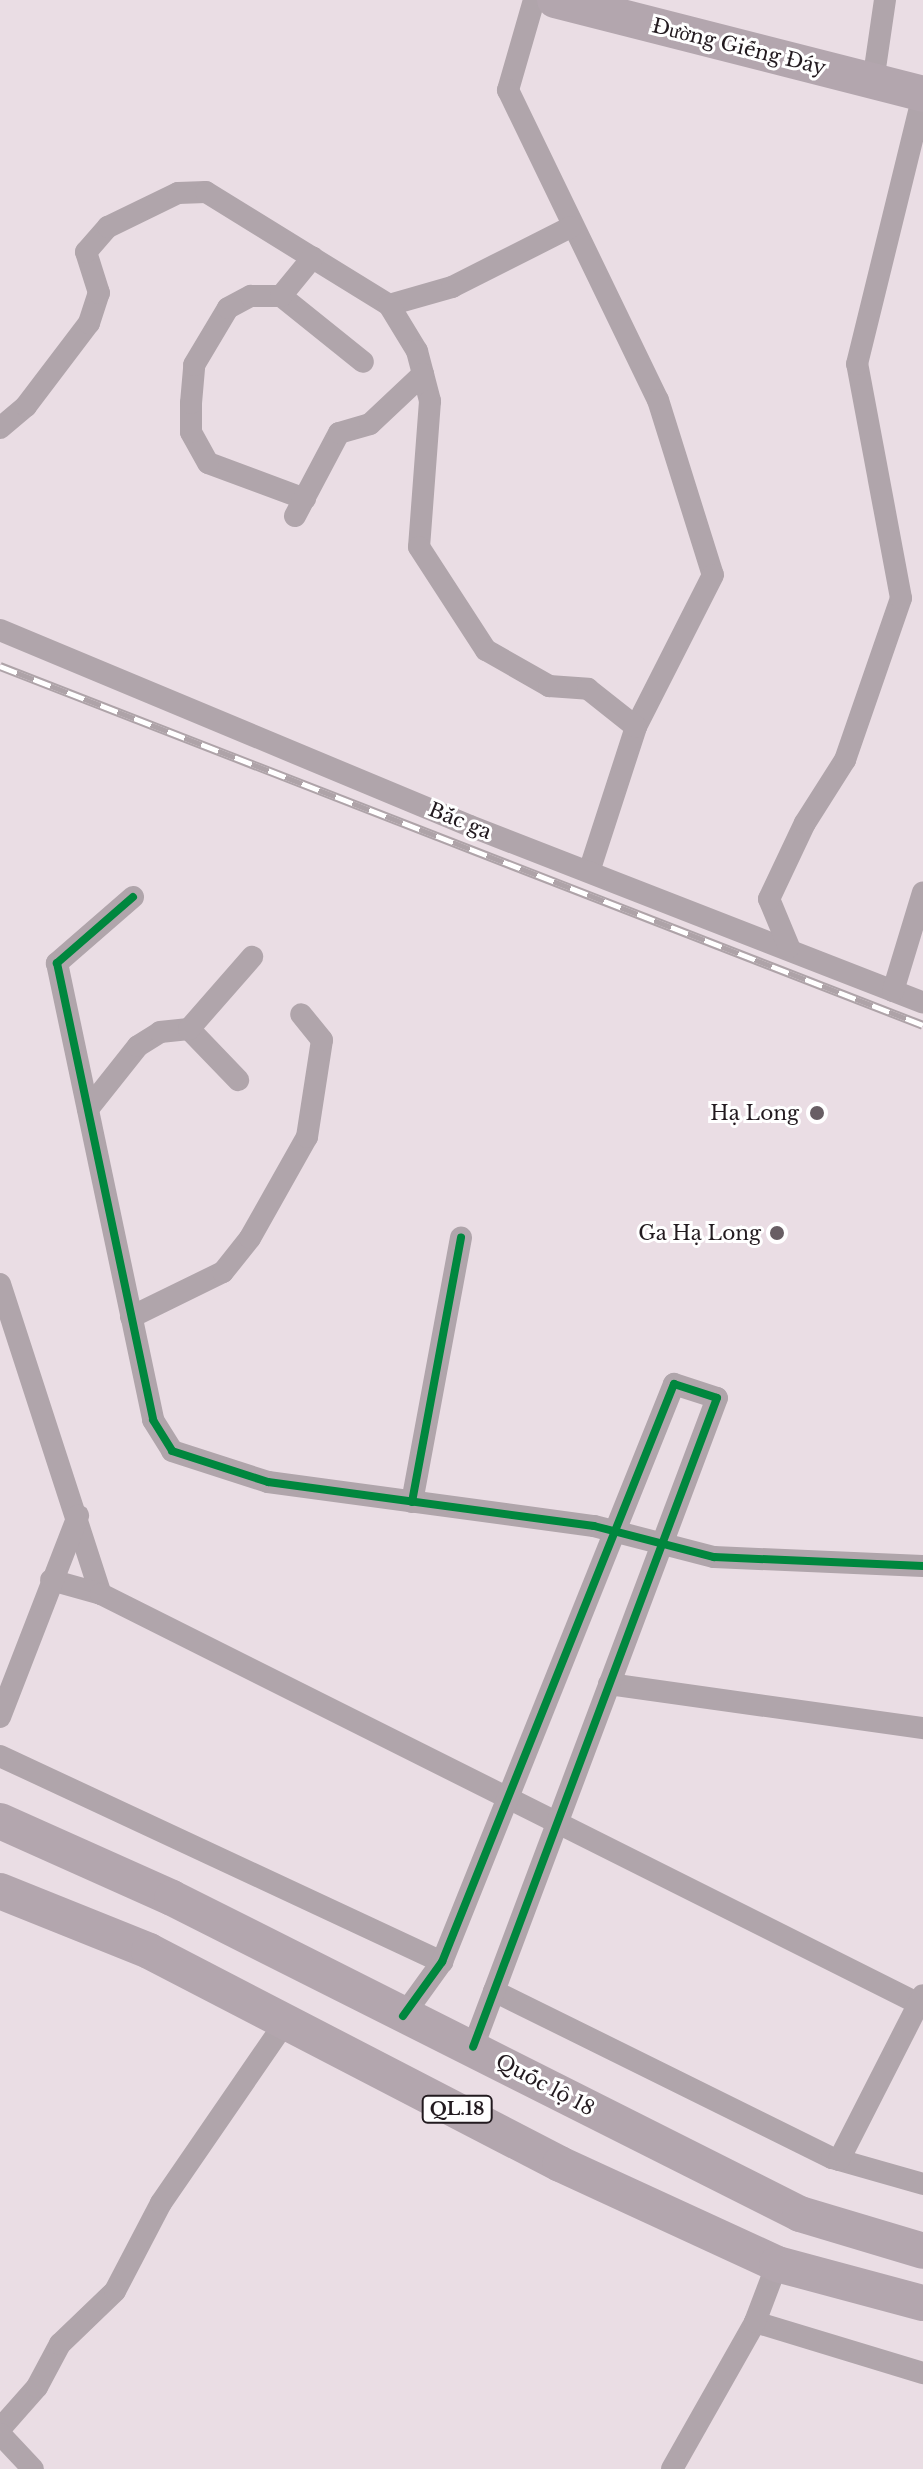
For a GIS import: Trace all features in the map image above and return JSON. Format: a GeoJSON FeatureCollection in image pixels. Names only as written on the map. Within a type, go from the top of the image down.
{"type":"FeatureCollection","features":[{"type":"Feature","properties":{"kind":"main road","name":"Đường Giếng Đáy"},"geometry":{"type":"LineString","coordinates":[[555,0],[923,94]]}},
{"type":"Feature","properties":{"kind":"main road","name":"Quốc lộ 18"},"geometry":{"type":"LineString","coordinates":[[0,1821],[172,1898],[403,2016],[473,2047],[637,2135],[800,2214],[923,2251]]}},
{"type":"Feature","properties":{"kind":"main road","name":"QL.18"},"geometry":{"type":"LineString","coordinates":[[0,1891],[149,1951],[560,2164],[777,2264],[923,2303]]}},
{"type":"Feature","properties":{"kind":"main road"},"geometry":{"type":"LineString","coordinates":[[377,2067],[403,2016]]}},
{"type":"Feature","properties":{"kind":"street"},"geometry":{"type":"LineString","coordinates":[[534,0],[508,90],[571,227],[658,400],[713,575],[636,727],[589,872]]}},
{"type":"Feature","properties":{"kind":"street"},"geometry":{"type":"LineString","coordinates":[[873,82],[885,0]]}},
{"type":"Feature","properties":{"kind":"street"},"geometry":{"type":"LineString","coordinates":[[789,947],[769,899],[805,823],[845,760],[901,598],[857,364],[923,94]]}},
{"type":"Feature","properties":{"kind":"street"},"geometry":{"type":"LineString","coordinates":[[0,428],[26,406],[89,323],[99,293],[86,252],[108,227],[178,193],[206,192],[389,305],[417,351],[430,401],[419,547],[455,608],[486,650],[549,686],[588,689],[636,727]]}},
{"type":"Feature","properties":{"kind":"street"},"geometry":{"type":"LineString","coordinates":[[389,305],[452,287],[571,227]]}},
{"type":"Feature","properties":{"kind":"street"},"geometry":{"type":"LineString","coordinates":[[281,296],[313,257]]}},
{"type":"Feature","properties":{"kind":"street"},"geometry":{"type":"LineString","coordinates":[[363,362],[281,296],[251,296],[228,308],[194,365],[191,432],[208,463],[300,508],[327,447],[339,433],[370,424],[423,374]]}},
{"type":"Feature","properties":{"kind":"street","name":"Bắc ga"},"geometry":{"type":"LineString","coordinates":[[0,630],[589,872],[789,947],[923,1003]]}},
{"type":"Feature","properties":{"kind":"street"},"geometry":{"type":"LineString","coordinates":[[893,991],[923,892]]}},
{"type":"Feature","properties":{"kind":"street"},"geometry":{"type":"LineString","coordinates":[[133,897],[57,963],[153,1420],[172,1451],[268,1482],[615,1532],[714,1557],[923,1566]]}},
{"type":"Feature","properties":{"kind":"street"},"geometry":{"type":"LineString","coordinates":[[88,1109],[151,1036],[189,1029],[252,957]]}},
{"type":"Feature","properties":{"kind":"street"},"geometry":{"type":"LineString","coordinates":[[131,1317],[223,1272],[250,1238],[307,1137],[322,1040],[301,1014]]}},
{"type":"Feature","properties":{"kind":"street"},"geometry":{"type":"LineString","coordinates":[[189,1029],[238,1080]]}},
{"type":"Feature","properties":{"kind":"street"},"geometry":{"type":"LineString","coordinates":[[412,1502],[461,1237]]}},
{"type":"Feature","properties":{"kind":"street"},"geometry":{"type":"LineString","coordinates":[[0,1284],[101,1594]]}},
{"type":"Feature","properties":{"kind":"street"},"geometry":{"type":"LineString","coordinates":[[403,2016],[442,1962],[674,1384],[717,1398],[473,2047]]}},
{"type":"Feature","properties":{"kind":"street"},"geometry":{"type":"LineString","coordinates":[[0,1717],[78,1516]]}},
{"type":"Feature","properties":{"kind":"street"},"geometry":{"type":"LineString","coordinates":[[51,1580],[101,1594],[556,1825],[922,2001],[839,2160]]}},
{"type":"Feature","properties":{"kind":"street"},"geometry":{"type":"LineString","coordinates":[[609,1684],[923,1728]]}},
{"type":"Feature","properties":{"kind":"street"},"geometry":{"type":"LineString","coordinates":[[0,1756],[442,1962]]}},
{"type":"Feature","properties":{"kind":"street"},"geometry":{"type":"LineString","coordinates":[[494,1991],[839,2160],[923,2184]]}},
{"type":"Feature","properties":{"kind":"street"},"geometry":{"type":"LineString","coordinates":[[33,2469],[1,2437],[37,2387],[60,2344],[115,2291],[161,2203],[286,2021]]}},
{"type":"Feature","properties":{"kind":"street"},"geometry":{"type":"LineString","coordinates":[[672,2469],[755,2322],[777,2264]]}},
{"type":"Feature","properties":{"kind":"street"},"geometry":{"type":"LineString","coordinates":[[755,2322],[923,2373]]}},
{"type":"Feature","properties":{"kind":"railway"},"geometry":{"type":"LineString","coordinates":[[0,666],[923,1025]]}},
{"type":"Feature","properties":{"kind":"cycle path"},"geometry":{"type":"LineString","coordinates":[[133,897],[57,963],[153,1420],[172,1451],[268,1482],[594,1526],[714,1557],[923,1566]]}},
{"type":"Feature","properties":{"kind":"cycle path"},"geometry":{"type":"LineString","coordinates":[[412,1502],[461,1237]]}},
{"type":"Feature","properties":{"kind":"cycle path"},"geometry":{"type":"LineString","coordinates":[[403,2016],[442,1962],[674,1384],[717,1398],[473,2047]]}},
{"type":"Feature","properties":{"kind":"place","name":"Hạ Long"},"geometry":{"type":"Point","coordinates":[817,1113]}},
{"type":"Feature","properties":{"kind":"place","name":"Ga Hạ Long"},"geometry":{"type":"Point","coordinates":[777,1233]}}]}
